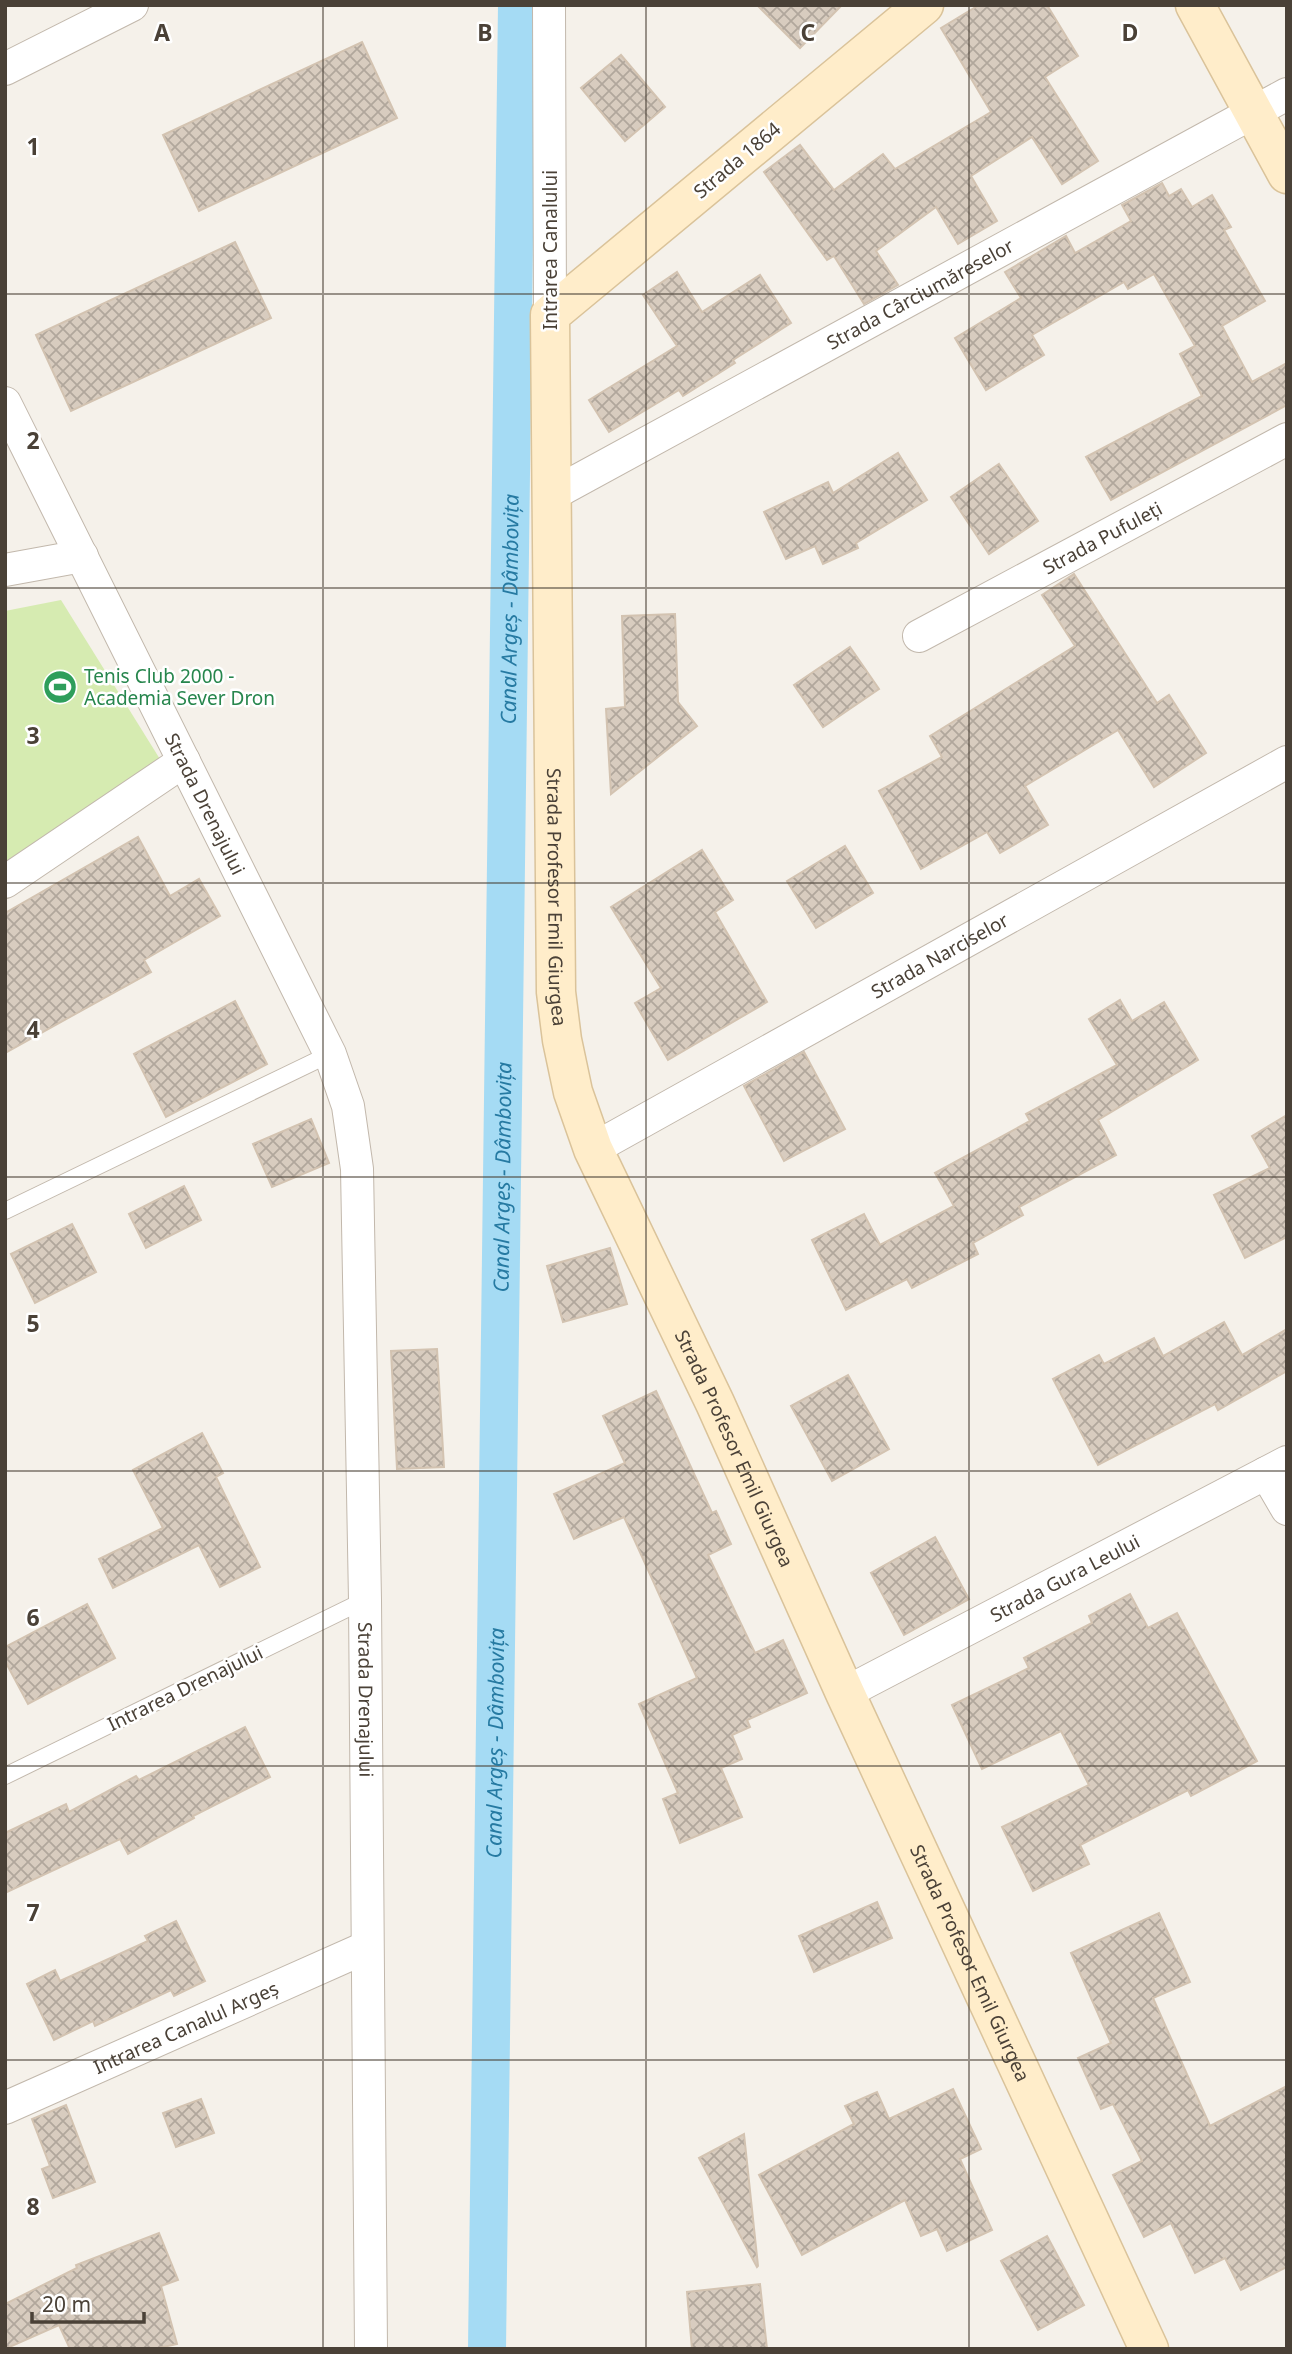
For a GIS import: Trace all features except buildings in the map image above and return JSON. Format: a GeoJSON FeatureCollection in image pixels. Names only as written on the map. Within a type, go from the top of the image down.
{"type":"FeatureCollection","features":[{"type":"Feature","properties":{"kind":"street"},"geometry":{"type":"LineString","coordinates":[[5,69],[132,5]]}},
{"type":"Feature","properties":{"kind":"street","name":"Intrarea Canalului"},"geometry":{"type":"LineString","coordinates":[[549,5],[553,494]]}},
{"type":"Feature","properties":{"kind":"street","name":"Strada 1864"},"geometry":{"type":"LineString","coordinates":[[550,315],[924,5]]}},
{"type":"Feature","properties":{"kind":"street"},"geometry":{"type":"LineString","coordinates":[[1195,5],[1287,174]]}},
{"type":"Feature","properties":{"kind":"street","name":"Strada Cârciumăreselor"},"geometry":{"type":"LineString","coordinates":[[553,494],[1287,94]]}},
{"type":"Feature","properties":{"kind":"street","name":"Strada Drenajului"},"geometry":{"type":"LineString","coordinates":[[5,402],[330,1054],[348,1106],[357,1168],[365,1600],[371,2349]]}},
{"type":"Feature","properties":{"kind":"street","name":"Strada Pufuleți"},"geometry":{"type":"LineString","coordinates":[[919,636],[1287,439]]}},
{"type":"Feature","properties":{"kind":"street","name":"Strada Profesor Emil Giurgea"},"geometry":{"type":"LineString","coordinates":[[553,494],[556,992],[562,1040],[573,1092],[593,1149],[715,1403],[845,1693],[1149,2349]]}},
{"type":"Feature","properties":{"kind":"street"},"geometry":{"type":"LineString","coordinates":[[5,570],[82,556]]}},
{"type":"Feature","properties":{"kind":"street"},"geometry":{"type":"LineString","coordinates":[[5,882],[184,761]]}},
{"type":"Feature","properties":{"kind":"street","name":"Strada Narciselor"},"geometry":{"type":"LineString","coordinates":[[593,1149],[1287,762]]}},
{"type":"Feature","properties":{"kind":"street"},"geometry":{"type":"LineString","coordinates":[[1277,1467],[1287,1509]]}},
{"type":"Feature","properties":{"kind":"street","name":"Strada Gura Leului"},"geometry":{"type":"LineString","coordinates":[[845,1693],[1277,1467]]}},
{"type":"Feature","properties":{"kind":"street","name":"Intrarea Canalul Argeș"},"geometry":{"type":"LineString","coordinates":[[5,2108],[368,1947]]}},
{"type":"Feature","properties":{"kind":"lane"},"geometry":{"type":"LineString","coordinates":[[5,1211],[330,1054]]}},
{"type":"Feature","properties":{"kind":"lane","name":"Intrarea Drenajului"},"geometry":{"type":"LineString","coordinates":[[5,1776],[365,1600]]}},
{"type":"Feature","properties":{"kind":"green space","name":"Tenis Club 2000 - Academia Sever Dron"},"geometry":{"type":"Polygon","coordinates":[[[61,600],[163,764],[5,872],[5,611],[61,600]]]}},
{"type":"Feature","properties":{"kind":"waterway","name":"Canal Argeș - Dâmbovița"},"geometry":{"type":"LineString","coordinates":[[487,2349],[517,5]]}},
{"type":"Feature","properties":{"kind":"place","name":"Tenis Club 2000 - Academia Sever Dron"},"geometry":{"type":"Point","coordinates":[60,687]}}]}
